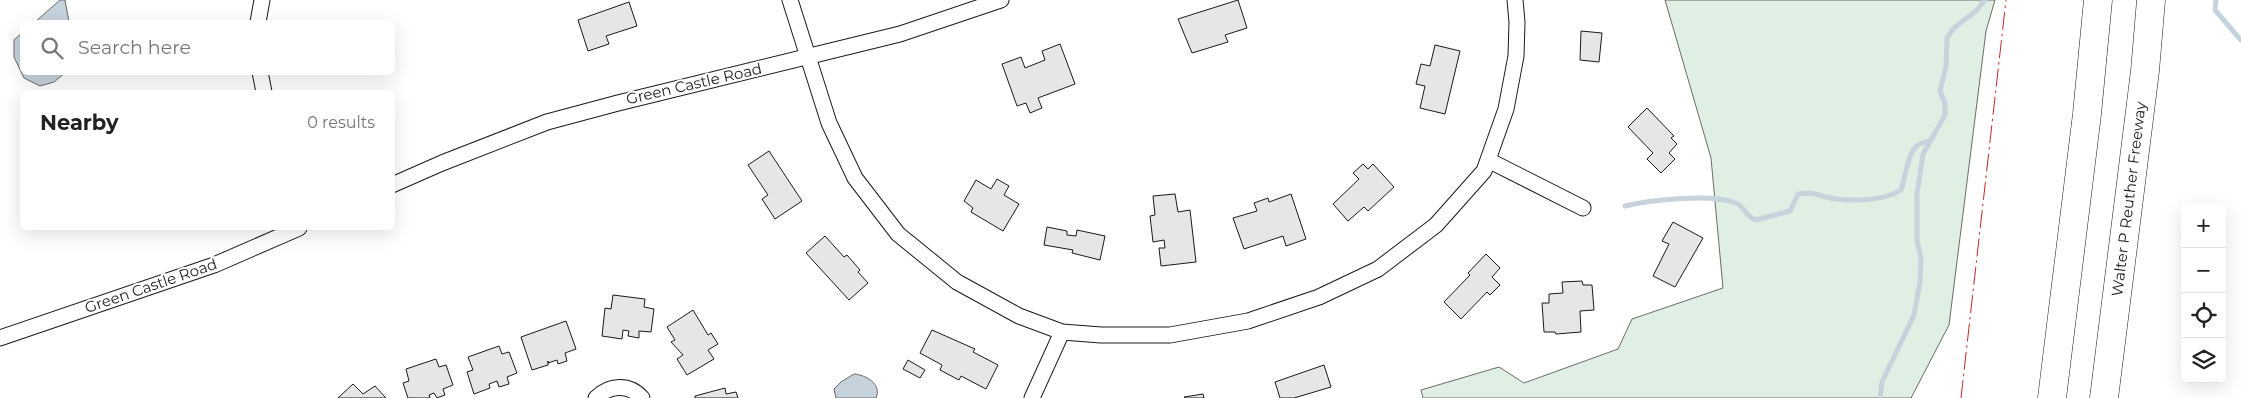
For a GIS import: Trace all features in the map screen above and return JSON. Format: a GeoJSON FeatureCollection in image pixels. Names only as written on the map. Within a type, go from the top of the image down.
{"type":"FeatureCollection","features":[{"type":"Feature","properties":{"kind":"highway"},"geometry":{"type":"LineString","coordinates":[[2052,398],[2087,114],[2098,0]]}},
{"type":"Feature","properties":{"kind":"highway","name":"Walter P Reuther Freeway"},"geometry":{"type":"LineString","coordinates":[[2104,398],[2145,71],[2150,0]]}},
{"type":"Feature","properties":{"kind":"street"},"geometry":{"type":"LineString","coordinates":[[258,20],[262,0]]}},
{"type":"Feature","properties":{"kind":"street"},"geometry":{"type":"LineString","coordinates":[[790,0],[829,123],[854,178],[898,234],[957,282],[1019,316],[1062,332],[1101,335],[1170,335],[1248,321],[1319,297],[1378,269],[1436,225],[1484,170],[1506,110],[1516,56],[1518,22],[1515,0]]}},
{"type":"Feature","properties":{"kind":"street","name":"Green Castle Road"},"geometry":{"type":"LineString","coordinates":[[395,184],[547,122],[627,100],[900,34],[1001,0]]}},
{"type":"Feature","properties":{"kind":"street"},"geometry":{"type":"LineString","coordinates":[[261,75],[264,90]]}},
{"type":"Feature","properties":{"kind":"street"},"geometry":{"type":"LineString","coordinates":[[1488,160],[1583,208]]}},
{"type":"Feature","properties":{"kind":"street","name":"Green Castle Road"},"geometry":{"type":"LineString","coordinates":[[0,338],[214,265],[293,230]]}},
{"type":"Feature","properties":{"kind":"street"},"geometry":{"type":"LineString","coordinates":[[1032,398],[1062,332]]}},
{"type":"Feature","properties":{"kind":"street"},"geometry":{"type":"LineString","coordinates":[[596,398],[610,388],[620,387],[630,389],[642,398]]}},
{"type":"Feature","properties":{"kind":"green space"},"geometry":{"type":"Polygon","coordinates":[[[1665,0],[1995,0],[1986,31],[1949,325],[1911,398],[1423,398],[1421,390],[1499,367],[1524,383],[1618,349],[1632,319],[1723,288],[1711,158],[1665,0]]]}},
{"type":"Feature","properties":{"kind":"shaded area"},"geometry":{"type":"Polygon","coordinates":[[[60,0],[65,0],[69,20],[37,20],[60,0]]]}},
{"type":"Feature","properties":{"kind":"shaded area"},"geometry":{"type":"Polygon","coordinates":[[[20,35],[20,70],[14,57],[14,40],[20,35]]]}},
{"type":"Feature","properties":{"kind":"shaded area"},"geometry":{"type":"Polygon","coordinates":[[[23,75],[63,75],[54,82],[40,86],[24,78],[23,75]]]}},
{"type":"Feature","properties":{"kind":"shaded area"},"geometry":{"type":"Polygon","coordinates":[[[854,374],[872,381],[877,388],[876,398],[836,398],[834,389],[854,374]]]}},
{"type":"Feature","properties":{"kind":"building"},"geometry":{"type":"Polygon","coordinates":[[[1238,0],[1247,28],[1225,35],[1228,42],[1192,53],[1178,19],[1238,0]]]}},
{"type":"Feature","properties":{"kind":"building"},"geometry":{"type":"Polygon","coordinates":[[[629,2],[637,26],[606,36],[609,44],[588,51],[578,20],[629,2]]]}},
{"type":"Feature","properties":{"kind":"building"},"geometry":{"type":"Polygon","coordinates":[[[1581,31],[1602,33],[1599,62],[1580,60],[1581,31]]]}},
{"type":"Feature","properties":{"kind":"building"},"geometry":{"type":"Polygon","coordinates":[[[1060,44],[1075,84],[1038,98],[1042,108],[1030,113],[1026,103],[1017,106],[1002,64],[1021,57],[1025,68],[1045,60],[1042,51],[1060,44]]]}},
{"type":"Feature","properties":{"kind":"building"},"geometry":{"type":"Polygon","coordinates":[[[1435,45],[1460,51],[1445,114],[1420,108],[1425,86],[1416,84],[1421,64],[1430,66],[1435,45]]]}},
{"type":"Feature","properties":{"kind":"building"},"geometry":{"type":"Polygon","coordinates":[[[1647,108],[1674,136],[1671,138],[1677,144],[1669,153],[1675,159],[1661,173],[1647,159],[1653,153],[1628,127],[1647,108]]]}},
{"type":"Feature","properties":{"kind":"building"},"geometry":{"type":"Polygon","coordinates":[[[769,151],[802,201],[775,219],[762,199],[768,195],[748,165],[769,151]]]}},
{"type":"Feature","properties":{"kind":"building"},"geometry":{"type":"Polygon","coordinates":[[[1363,164],[1368,169],[1373,164],[1394,187],[1368,211],[1364,207],[1348,221],[1333,204],[1359,179],[1353,173],[1363,164]]]}},
{"type":"Feature","properties":{"kind":"building"},"geometry":{"type":"Polygon","coordinates":[[[997,179],[1009,186],[1004,195],[1019,204],[1003,231],[971,212],[973,208],[964,201],[976,180],[991,189],[997,179]]]}},
{"type":"Feature","properties":{"kind":"building"},"geometry":{"type":"Polygon","coordinates":[[[1175,194],[1178,212],[1190,210],[1196,262],[1161,266],[1159,248],[1165,248],[1164,240],[1153,242],[1150,216],[1155,215],[1153,196],[1175,194]]]}},
{"type":"Feature","properties":{"kind":"building"},"geometry":{"type":"Polygon","coordinates":[[[1291,194],[1306,239],[1286,246],[1283,236],[1244,249],[1233,218],[1257,211],[1254,203],[1268,198],[1269,202],[1291,194]]]}},
{"type":"Feature","properties":{"kind":"building"},"geometry":{"type":"Polygon","coordinates":[[[1673,222],[1703,238],[1675,287],[1653,276],[1669,244],[1662,241],[1673,222]]]}},
{"type":"Feature","properties":{"kind":"building"},"geometry":{"type":"Polygon","coordinates":[[[1047,227],[1067,231],[1067,235],[1076,236],[1077,230],[1105,236],[1100,260],[1072,253],[1073,250],[1044,245],[1047,227]]]}},
{"type":"Feature","properties":{"kind":"building"},"geometry":{"type":"Polygon","coordinates":[[[825,236],[844,257],[847,255],[868,283],[849,300],[806,253],[825,236]]]}},
{"type":"Feature","properties":{"kind":"building"},"geometry":{"type":"Polygon","coordinates":[[[1486,254],[1500,268],[1492,277],[1500,285],[1490,295],[1487,292],[1461,319],[1444,302],[1470,275],[1468,273],[1486,254]]]}},
{"type":"Feature","properties":{"kind":"building"},"geometry":{"type":"Polygon","coordinates":[[[1582,281],[1583,285],[1592,285],[1594,310],[1580,311],[1581,332],[1556,334],[1555,332],[1544,332],[1542,303],[1549,303],[1549,294],[1563,293],[1562,282],[1582,281]]]}},
{"type":"Feature","properties":{"kind":"building"},"geometry":{"type":"Polygon","coordinates":[[[613,295],[645,299],[644,307],[654,309],[651,332],[639,331],[639,338],[628,336],[629,331],[623,330],[622,339],[602,336],[605,308],[611,309],[613,295]]]}},
{"type":"Feature","properties":{"kind":"building"},"geometry":{"type":"Polygon","coordinates":[[[693,310],[708,335],[711,333],[718,344],[708,350],[714,359],[687,375],[677,359],[683,355],[671,342],[675,340],[667,327],[693,310]]]}},
{"type":"Feature","properties":{"kind":"building"},"geometry":{"type":"Polygon","coordinates":[[[566,321],[576,349],[565,353],[567,361],[558,364],[557,360],[548,363],[548,365],[532,370],[521,337],[566,321]]]}},
{"type":"Feature","properties":{"kind":"building"},"geometry":{"type":"Polygon","coordinates":[[[932,330],[975,349],[973,352],[998,365],[986,389],[961,376],[959,380],[940,370],[942,365],[920,353],[932,330]]]}},
{"type":"Feature","properties":{"kind":"building"},"geometry":{"type":"Polygon","coordinates":[[[499,346],[502,354],[509,352],[517,373],[507,377],[509,384],[499,387],[497,381],[489,384],[490,388],[474,394],[467,372],[473,370],[468,357],[499,346]]]}},
{"type":"Feature","properties":{"kind":"building"},"geometry":{"type":"Polygon","coordinates":[[[436,359],[439,367],[446,365],[453,385],[443,389],[445,395],[437,398],[434,393],[429,395],[430,398],[408,398],[403,383],[409,381],[406,369],[436,359]]]}},
{"type":"Feature","properties":{"kind":"building"},"geometry":{"type":"Polygon","coordinates":[[[908,360],[925,370],[920,378],[903,369],[908,360]]]}},
{"type":"Feature","properties":{"kind":"building"},"geometry":{"type":"Polygon","coordinates":[[[1324,365],[1331,387],[1294,398],[1280,398],[1275,382],[1324,365]]]}},
{"type":"Feature","properties":{"kind":"building"},"geometry":{"type":"Polygon","coordinates":[[[353,384],[363,394],[375,386],[386,398],[338,398],[353,384]]]}},
{"type":"Feature","properties":{"kind":"building"},"geometry":{"type":"Polygon","coordinates":[[[725,388],[726,394],[736,392],[738,398],[695,398],[695,396],[725,388]]]}},
{"type":"Feature","properties":{"kind":"building"},"geometry":{"type":"Polygon","coordinates":[[[1203,394],[1204,398],[1184,397],[1203,394]]]}},
{"type":"Feature","properties":{"kind":"waterway"},"geometry":{"type":"LineString","coordinates":[[1880,398],[1882,382],[1914,315],[1920,282],[1921,259],[1917,240],[1917,194],[1923,154],[1945,115],[1945,104],[1940,91],[1946,66],[1947,38],[1954,28],[1976,11],[1985,0]]}},
{"type":"Feature","properties":{"kind":"waterway"},"geometry":{"type":"LineString","coordinates":[[2216,0],[2215,10],[2241,40]]}},
{"type":"Feature","properties":{"kind":"waterway"},"geometry":{"type":"LineString","coordinates":[[1625,206],[1665,200],[1712,198],[1736,203],[1750,217],[1756,220],[1790,211],[1798,194],[1814,194],[1844,200],[1878,198],[1901,190],[1912,153],[1918,145],[1930,141]]}},
{"type":"Feature","properties":{"kind":"power"},"geometry":{"type":"LineString","coordinates":[[1961,398],[2006,0]]}}]}
